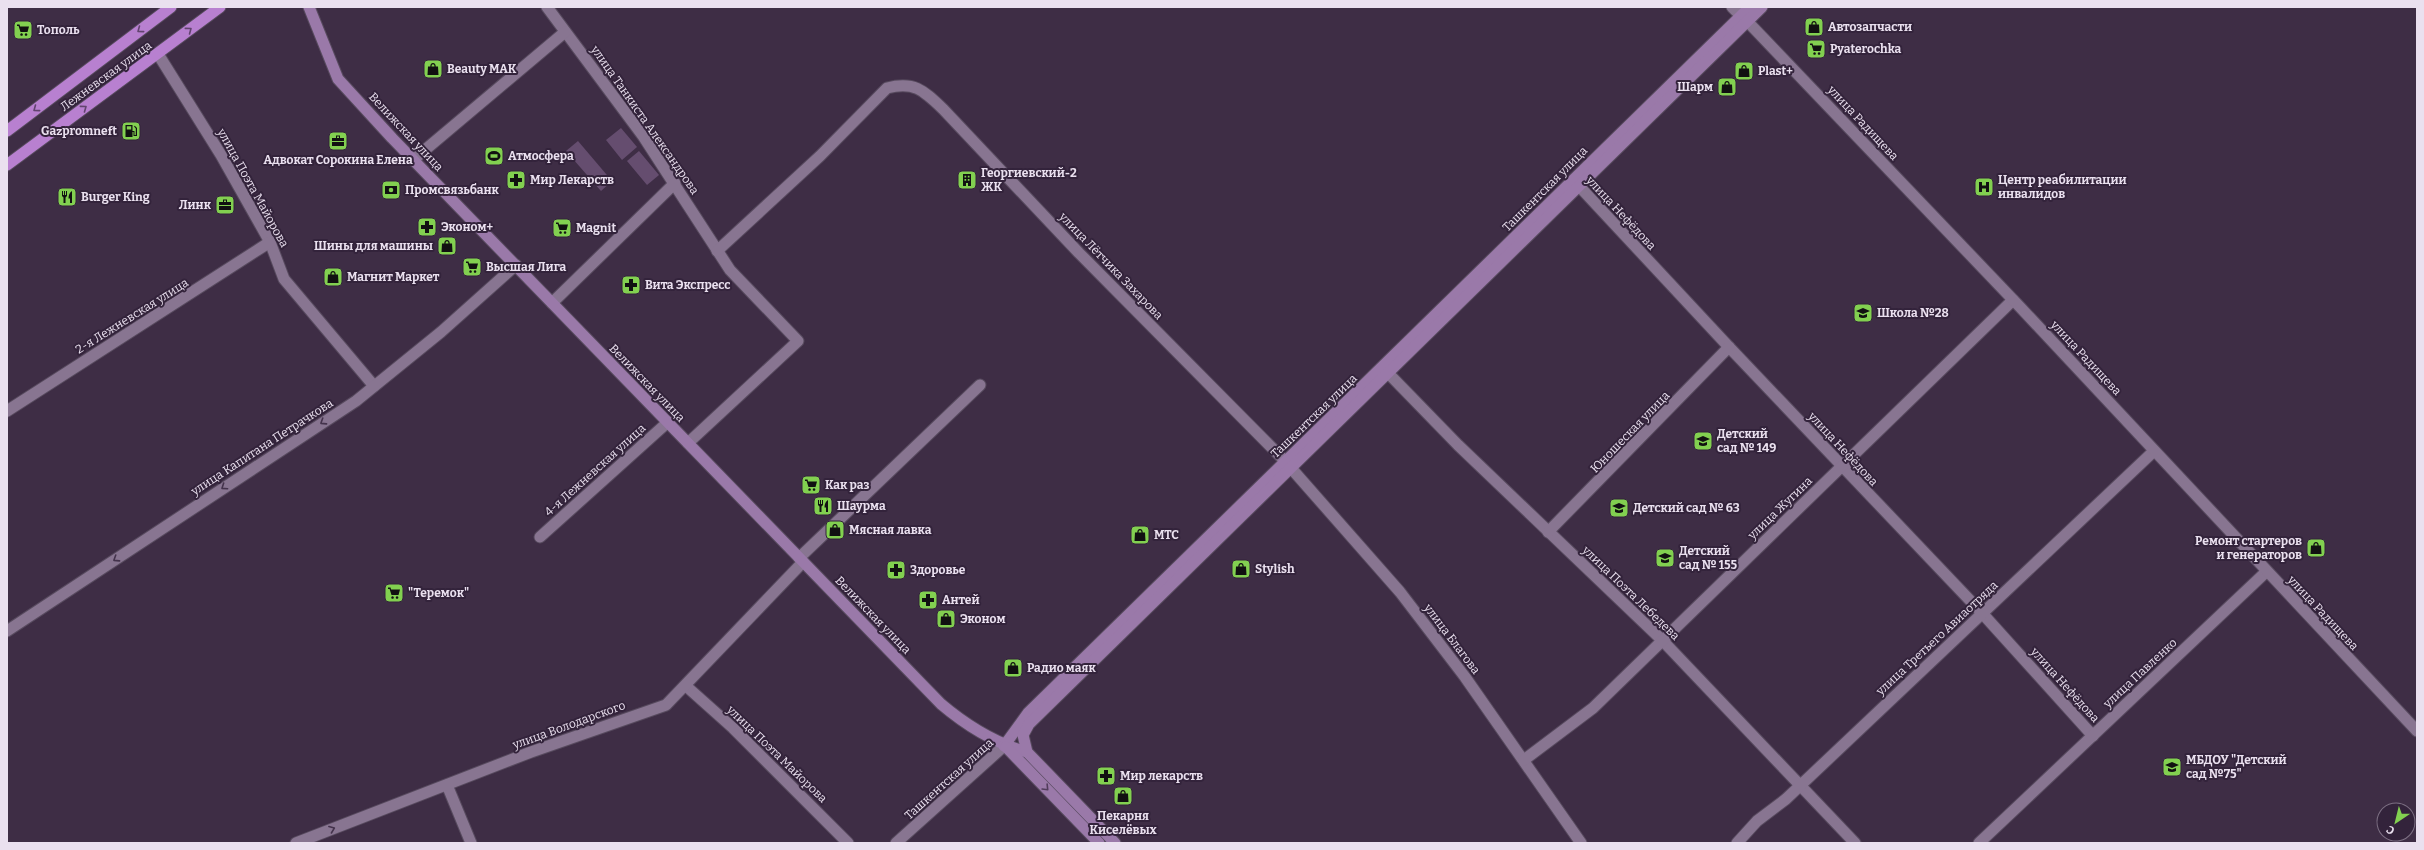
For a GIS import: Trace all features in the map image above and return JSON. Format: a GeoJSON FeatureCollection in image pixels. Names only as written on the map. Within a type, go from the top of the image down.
{"type":"FeatureCollection","features":[{"type":"Feature","properties":{"kind":"highway","name":"Лежневская улица"},"geometry":{"type":"LineString","coordinates":[[7,131],[171,7]]}},
{"type":"Feature","properties":{"kind":"highway","name":"Лежневская улица"},"geometry":{"type":"LineString","coordinates":[[7,165],[220,7]]}},
{"type":"Feature","properties":{"kind":"main road","name":"Велижская улица"},"geometry":{"type":"LineString","coordinates":[[308,7],[338,79],[413,160],[941,704],[967,725],[1023,756],[1115,843]]}},
{"type":"Feature","properties":{"kind":"main road","name":"Ташкентская улица"},"geometry":{"type":"LineString","coordinates":[[1744,19],[1750,7]]}},
{"type":"Feature","properties":{"kind":"main road","name":"Ташкентская улица"},"geometry":{"type":"LineString","coordinates":[[1009,747],[1015,728],[1034,708],[1386,370],[1744,19],[1762,7]]}},
{"type":"Feature","properties":{"kind":"main road","name":"Ташкентская улица"},"geometry":{"type":"LineString","coordinates":[[1023,756],[1023,735],[1029,724],[1288,465]]}},
{"type":"Feature","properties":{"kind":"main road","name":"Велижская улица"},"geometry":{"type":"LineString","coordinates":[[1023,756],[1099,843]]}},
{"type":"Feature","properties":{"kind":"street","name":"улица Танкиста Александрова"},"geometry":{"type":"LineString","coordinates":[[547,7],[675,184],[730,270],[798,341],[688,443]]}},
{"type":"Feature","properties":{"kind":"street","name":"улица Радищева"},"geometry":{"type":"LineString","coordinates":[[1732,7],[2013,300],[2266,572],[2417,731]]}},
{"type":"Feature","properties":{"kind":"street"},"geometry":{"type":"LineString","coordinates":[[413,160],[565,32]]}},
{"type":"Feature","properties":{"kind":"street","name":"улица Поэта Майорова"},"geometry":{"type":"LineString","coordinates":[[158,54],[221,155],[270,242],[284,279],[374,386]]}},
{"type":"Feature","properties":{"kind":"street","name":"улица Лётчика Захарова"},"geometry":{"type":"LineString","coordinates":[[717,251],[820,156],[887,88],[902,84],[918,88],[943,109],[1074,248],[1288,465]]}},
{"type":"Feature","properties":{"kind":"street","name":"улица Нефёдова"},"geometry":{"type":"LineString","coordinates":[[1576,183],[1729,347],[1982,613],[2093,736]]}},
{"type":"Feature","properties":{"kind":"street"},"geometry":{"type":"LineString","coordinates":[[552,303],[675,184]]}},
{"type":"Feature","properties":{"kind":"street","name":"2-я Лежневская улица"},"geometry":{"type":"LineString","coordinates":[[7,411],[270,242]]}},
{"type":"Feature","properties":{"kind":"street","name":"улица Капитана Петрачкова"},"geometry":{"type":"LineString","coordinates":[[7,631],[356,401],[441,332],[516,265]]}},
{"type":"Feature","properties":{"kind":"street","name":"улица Жугина"},"geometry":{"type":"LineString","coordinates":[[1524,760],[1592,708],[2013,300]]}},
{"type":"Feature","properties":{"kind":"street","name":"Юношеская улица"},"geometry":{"type":"LineString","coordinates":[[1548,532],[1729,347]]}},
{"type":"Feature","properties":{"kind":"street","name":"улица Поэта Лебедева"},"geometry":{"type":"LineString","coordinates":[[1386,370],[1548,532],[1662,640],[1801,784],[1855,843]]}},
{"type":"Feature","properties":{"kind":"street","name":"улица Володарского"},"geometry":{"type":"LineString","coordinates":[[296,843],[531,752],[666,705],[686,686],[801,560],[980,385]]}},
{"type":"Feature","properties":{"kind":"street","name":"4-я Лежневская улица"},"geometry":{"type":"LineString","coordinates":[[540,537],[668,422]]}},
{"type":"Feature","properties":{"kind":"street","name":"улица Третьего Авиаотряда"},"geometry":{"type":"LineString","coordinates":[[1737,843],[1757,820],[1786,799],[2154,451]]}},
{"type":"Feature","properties":{"kind":"street","name":"улица Благова"},"geometry":{"type":"LineString","coordinates":[[1288,465],[1400,592],[1465,677],[1582,843]]}},
{"type":"Feature","properties":{"kind":"street","name":"улица Павленко"},"geometry":{"type":"LineString","coordinates":[[1979,843],[2266,572]]}},
{"type":"Feature","properties":{"kind":"street","name":"улица Поэта Майорова"},"geometry":{"type":"LineString","coordinates":[[686,686],[739,733],[848,843]]}},
{"type":"Feature","properties":{"kind":"street","name":"Ташкентская улица"},"geometry":{"type":"LineString","coordinates":[[896,843],[1009,747]]}},
{"type":"Feature","properties":{"kind":"street"},"geometry":{"type":"LineString","coordinates":[[447,785],[472,843]]}},
{"type":"Feature","properties":{"kind":"shaded area"},"geometry":{"type":"Polygon","coordinates":[[[621,128],[637,147],[622,160],[606,140],[621,128]]]}},
{"type":"Feature","properties":{"kind":"shaded area"},"geometry":{"type":"Polygon","coordinates":[[[578,141],[612,181],[601,191],[566,151],[578,141]]]}},
{"type":"Feature","properties":{"kind":"shaded area"},"geometry":{"type":"Polygon","coordinates":[[[639,151],[659,175],[647,185],[627,161],[639,151]]]}},
{"type":"Feature","properties":{"kind":"place","name":"Автозапчасти"},"geometry":{"type":"Point","coordinates":[1814,27]}},
{"type":"Feature","properties":{"kind":"place","name":"Тополь"},"geometry":{"type":"Point","coordinates":[23,30]}},
{"type":"Feature","properties":{"kind":"place","name":"Pyaterochka"},"geometry":{"type":"Point","coordinates":[1816,49]}},
{"type":"Feature","properties":{"kind":"place","name":"Beauty MAK"},"geometry":{"type":"Point","coordinates":[433,69]}},
{"type":"Feature","properties":{"kind":"place","name":"Plast+"},"geometry":{"type":"Point","coordinates":[1744,71]}},
{"type":"Feature","properties":{"kind":"place","name":"Шарм"},"geometry":{"type":"Point","coordinates":[1727,87]}},
{"type":"Feature","properties":{"kind":"place","name":"Gazpromneft"},"geometry":{"type":"Point","coordinates":[131,131]}},
{"type":"Feature","properties":{"kind":"place","name":"Адвокат Сорокина Елена"},"geometry":{"type":"Point","coordinates":[338,141]}},
{"type":"Feature","properties":{"kind":"place","name":"Атмосфера"},"geometry":{"type":"Point","coordinates":[494,156]}},
{"type":"Feature","properties":{"kind":"place","name":"Мир Лекарств"},"geometry":{"type":"Point","coordinates":[516,180]}},
{"type":"Feature","properties":{"kind":"place","name":"Георгиевский-2 ЖК"},"geometry":{"type":"Point","coordinates":[967,180]}},
{"type":"Feature","properties":{"kind":"place","name":"Центр реабилитации инвалидов"},"geometry":{"type":"Point","coordinates":[1984,187]}},
{"type":"Feature","properties":{"kind":"place","name":"Промсвязьбанк"},"geometry":{"type":"Point","coordinates":[391,190]}},
{"type":"Feature","properties":{"kind":"place","name":"Burger King"},"geometry":{"type":"Point","coordinates":[67,197]}},
{"type":"Feature","properties":{"kind":"place","name":"Линк"},"geometry":{"type":"Point","coordinates":[225,205]}},
{"type":"Feature","properties":{"kind":"place","name":"Эконом+"},"geometry":{"type":"Point","coordinates":[427,227]}},
{"type":"Feature","properties":{"kind":"place","name":"Magnit"},"geometry":{"type":"Point","coordinates":[562,228]}},
{"type":"Feature","properties":{"kind":"place","name":"Шины для машины"},"geometry":{"type":"Point","coordinates":[447,246]}},
{"type":"Feature","properties":{"kind":"place","name":"Высшая Лига"},"geometry":{"type":"Point","coordinates":[472,267]}},
{"type":"Feature","properties":{"kind":"place","name":"Магнит Маркет"},"geometry":{"type":"Point","coordinates":[333,277]}},
{"type":"Feature","properties":{"kind":"place","name":"Вита Экспресс"},"geometry":{"type":"Point","coordinates":[631,285]}},
{"type":"Feature","properties":{"kind":"place","name":"Школа №28"},"geometry":{"type":"Point","coordinates":[1863,313]}},
{"type":"Feature","properties":{"kind":"place","name":"Детский сад № 149"},"geometry":{"type":"Point","coordinates":[1703,441]}},
{"type":"Feature","properties":{"kind":"place","name":"Как раз"},"geometry":{"type":"Point","coordinates":[811,485]}},
{"type":"Feature","properties":{"kind":"place","name":"Шаурма"},"geometry":{"type":"Point","coordinates":[823,506]}},
{"type":"Feature","properties":{"kind":"place","name":"Детский сад № 63"},"geometry":{"type":"Point","coordinates":[1619,508]}},
{"type":"Feature","properties":{"kind":"place","name":"Мясная лавка"},"geometry":{"type":"Point","coordinates":[835,530]}},
{"type":"Feature","properties":{"kind":"place","name":"МТС"},"geometry":{"type":"Point","coordinates":[1140,535]}},
{"type":"Feature","properties":{"kind":"place","name":"Ремонт стартеров и генераторов"},"geometry":{"type":"Point","coordinates":[2316,548]}},
{"type":"Feature","properties":{"kind":"place","name":"Детский сад № 155"},"geometry":{"type":"Point","coordinates":[1665,558]}},
{"type":"Feature","properties":{"kind":"place","name":"Stylish"},"geometry":{"type":"Point","coordinates":[1241,569]}},
{"type":"Feature","properties":{"kind":"place","name":"Здоровье"},"geometry":{"type":"Point","coordinates":[896,570]}},
{"type":"Feature","properties":{"kind":"place","name":"\"Теремок\""},"geometry":{"type":"Point","coordinates":[394,593]}},
{"type":"Feature","properties":{"kind":"place","name":"Антей"},"geometry":{"type":"Point","coordinates":[928,600]}},
{"type":"Feature","properties":{"kind":"place","name":"Эконом"},"geometry":{"type":"Point","coordinates":[946,619]}},
{"type":"Feature","properties":{"kind":"place","name":"Радио маяк"},"geometry":{"type":"Point","coordinates":[1013,668]}},
{"type":"Feature","properties":{"kind":"place","name":"МБДОУ \"Детский сад №75\""},"geometry":{"type":"Point","coordinates":[2172,767]}},
{"type":"Feature","properties":{"kind":"place","name":"Мир лекарств"},"geometry":{"type":"Point","coordinates":[1106,776]}},
{"type":"Feature","properties":{"kind":"place","name":"Пекарня Киселёвых"},"geometry":{"type":"Point","coordinates":[1123,796]}}]}
